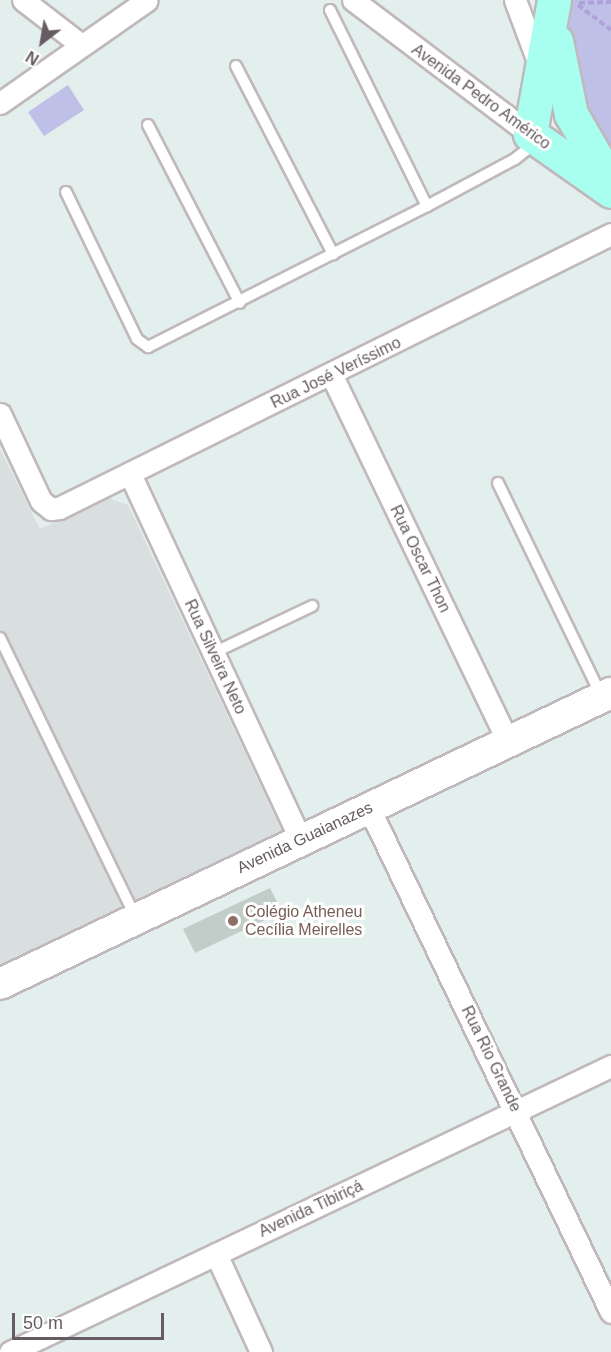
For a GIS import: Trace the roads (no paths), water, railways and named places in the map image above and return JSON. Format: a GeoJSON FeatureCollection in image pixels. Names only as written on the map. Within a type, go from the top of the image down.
{"type":"FeatureCollection","features":[{"type":"Feature","properties":{"kind":"main road"},"geometry":{"type":"LineString","coordinates":[[534,137],[541,69],[564,1]]}},
{"type":"Feature","properties":{"kind":"main road"},"geometry":{"type":"LineString","coordinates":[[564,1],[558,58],[570,114],[611,183]]}},
{"type":"Feature","properties":{"kind":"main road"},"geometry":{"type":"LineString","coordinates":[[534,137],[570,114]]}},
{"type":"Feature","properties":{"kind":"main road","name":"Avenida Pedro Américo"},"geometry":{"type":"LineString","coordinates":[[534,137],[611,191]]}},
{"type":"Feature","properties":{"kind":"main road","name":"Avenida Guaianazes"},"geometry":{"type":"LineString","coordinates":[[0,984],[607,695]]}},
{"type":"Feature","properties":{"kind":"street"},"geometry":{"type":"LineString","coordinates":[[23,0],[80,44]]}},
{"type":"Feature","properties":{"kind":"street"},"geometry":{"type":"LineString","coordinates":[[0,103],[80,44],[147,0]]}},
{"type":"Feature","properties":{"kind":"street","name":"Avenida Pedro Américo"},"geometry":{"type":"LineString","coordinates":[[353,0],[534,137]]}},
{"type":"Feature","properties":{"kind":"street"},"geometry":{"type":"LineString","coordinates":[[515,0],[541,69]]}},
{"type":"Feature","properties":{"kind":"street","name":"Rua José Veríssimo"},"geometry":{"type":"LineString","coordinates":[[0,414],[41,501],[51,509],[59,508],[332,376],[611,234]]}},
{"type":"Feature","properties":{"kind":"street","name":"Rua Oscar Thon"},"geometry":{"type":"LineString","coordinates":[[332,376],[508,742]]}},
{"type":"Feature","properties":{"kind":"street","name":"Rua Silveira Neto"},"geometry":{"type":"LineString","coordinates":[[130,474],[301,840]]}},
{"type":"Feature","properties":{"kind":"street","name":"Rua Rio Grande"},"geometry":{"type":"LineString","coordinates":[[369,808],[611,1312]]}},
{"type":"Feature","properties":{"kind":"street","name":"Avenida Tibiriçá"},"geometry":{"type":"LineString","coordinates":[[10,1352],[611,1066]]}},
{"type":"Feature","properties":{"kind":"street"},"geometry":{"type":"LineString","coordinates":[[216,1254],[261,1352]]}},
{"type":"Feature","properties":{"kind":"lane"},"geometry":{"type":"LineString","coordinates":[[330,10],[427,206]]}},
{"type":"Feature","properties":{"kind":"lane"},"geometry":{"type":"LineString","coordinates":[[236,66],[333,255]]}},
{"type":"Feature","properties":{"kind":"lane"},"geometry":{"type":"LineString","coordinates":[[148,125],[240,303]]}},
{"type":"Feature","properties":{"kind":"lane"},"geometry":{"type":"LineString","coordinates":[[66,192],[142,345],[154,346],[515,159],[534,137]]}},
{"type":"Feature","properties":{"kind":"lane"},"geometry":{"type":"LineString","coordinates":[[498,483],[607,695]]}},
{"type":"Feature","properties":{"kind":"lane"},"geometry":{"type":"LineString","coordinates":[[213,652],[312,606]]}},
{"type":"Feature","properties":{"kind":"lane"},"geometry":{"type":"LineString","coordinates":[[0,638],[137,919]]}},
{"type":"Feature","properties":{"kind":"place","name":"Colégio Atheneu Cecília Meirelles"},"geometry":{"type":"Point","coordinates":[233,921]}}]}
